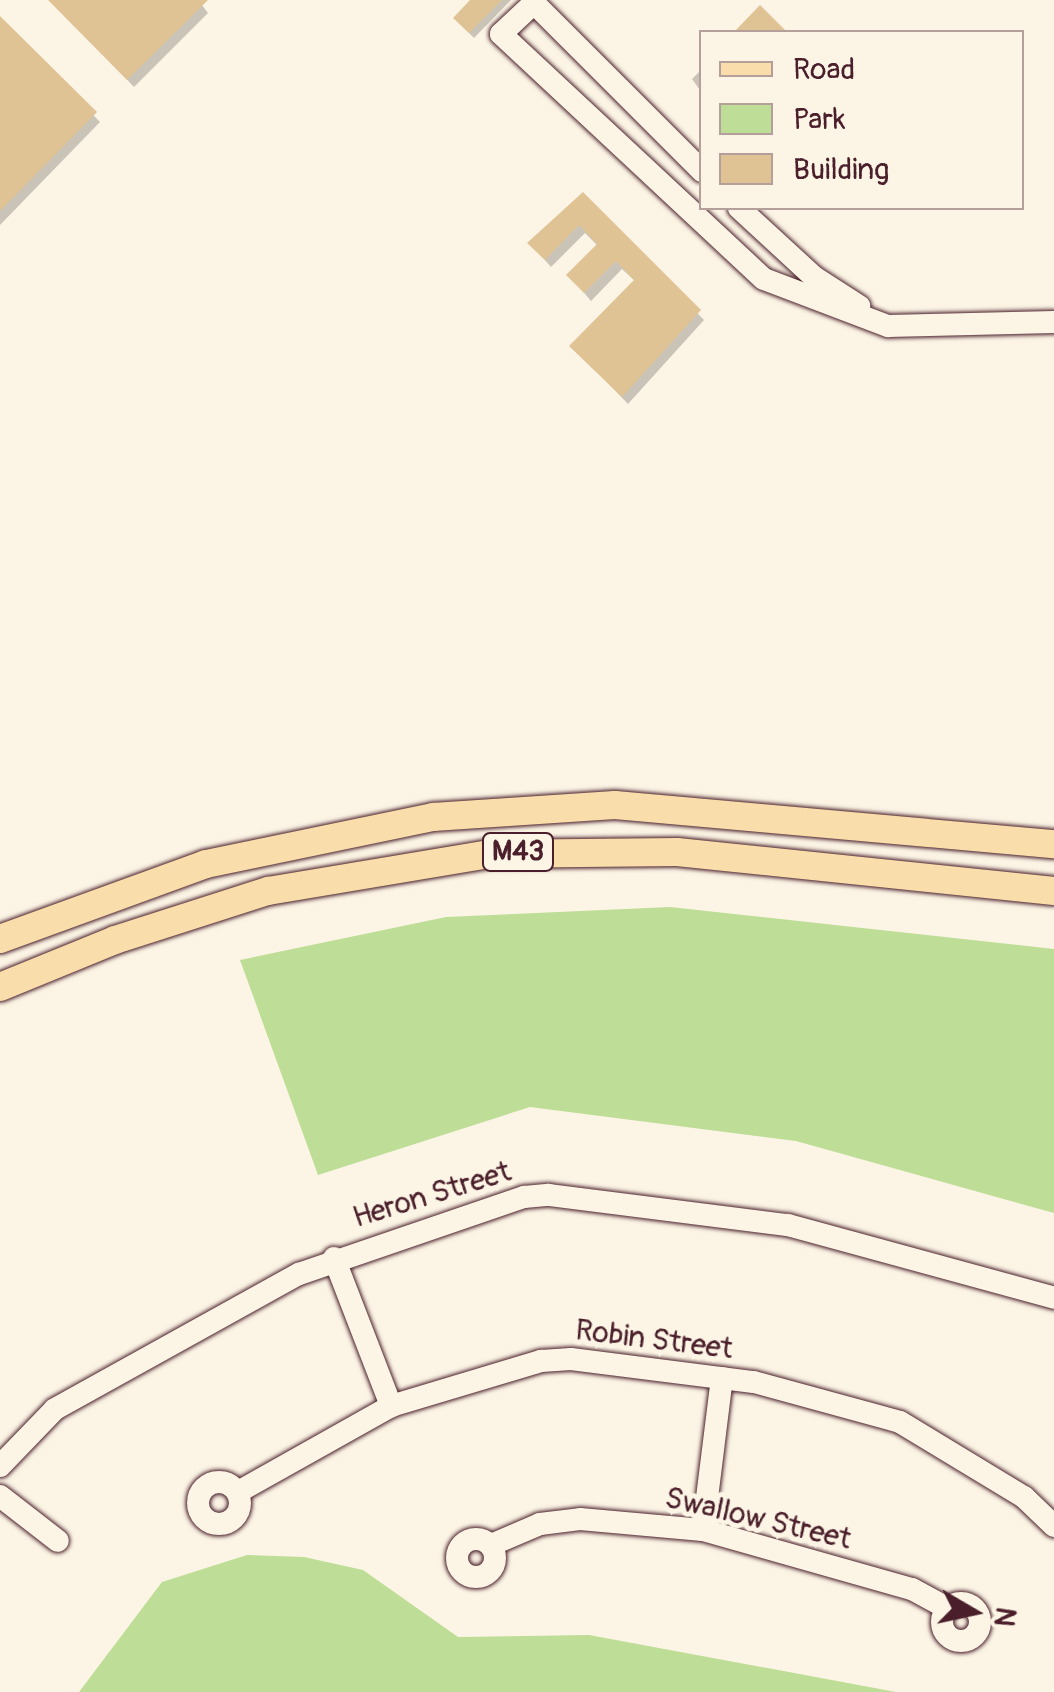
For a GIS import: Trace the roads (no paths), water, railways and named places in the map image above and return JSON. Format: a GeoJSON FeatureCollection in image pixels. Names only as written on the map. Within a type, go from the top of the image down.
{"type":"FeatureCollection","features":[{"type":"Feature","properties":{"kind":"main road","name":"M43"},"geometry":{"type":"LineString","coordinates":[[0,940],[206,864],[352,830],[470,814],[615,805],[718,810],[1054,844]]}},
{"type":"Feature","properties":{"kind":"main road","name":"M43"},"geometry":{"type":"LineString","coordinates":[[0,987],[115,940],[268,891],[488,854],[677,852],[1054,891]]}},
{"type":"Feature","properties":{"kind":"street"},"geometry":{"type":"LineString","coordinates":[[699,167],[534,2],[501,34],[764,278],[888,326],[1054,322]]}},
{"type":"Feature","properties":{"kind":"street"},"geometry":{"type":"LineString","coordinates":[[742,210],[814,276],[882,316],[974,316],[1054,305]]}},
{"type":"Feature","properties":{"kind":"street","name":"Heron Street"},"geometry":{"type":"LineString","coordinates":[[0,1466],[55,1409],[334,1258],[509,1200],[549,1194],[788,1225],[1054,1298]]}},
{"type":"Feature","properties":{"kind":"street"},"geometry":{"type":"LineString","coordinates":[[334,1258],[391,1406]]}},
{"type":"Feature","properties":{"kind":"street","name":"Robin Street"},"geometry":{"type":"LineString","coordinates":[[238,1492],[391,1406],[556,1359],[722,1378],[914,1428],[1052,1518]]}},
{"type":"Feature","properties":{"kind":"street"},"geometry":{"type":"LineString","coordinates":[[703,1530],[722,1378]]}},
{"type":"Feature","properties":{"kind":"street"},"geometry":{"type":"LineString","coordinates":[[0,1496],[58,1541]]}},
{"type":"Feature","properties":{"kind":"street","name":"Swallow Street"},"geometry":{"type":"LineString","coordinates":[[491,1545],[565,1520],[703,1530],[912,1589],[949,1609]]}}]}
